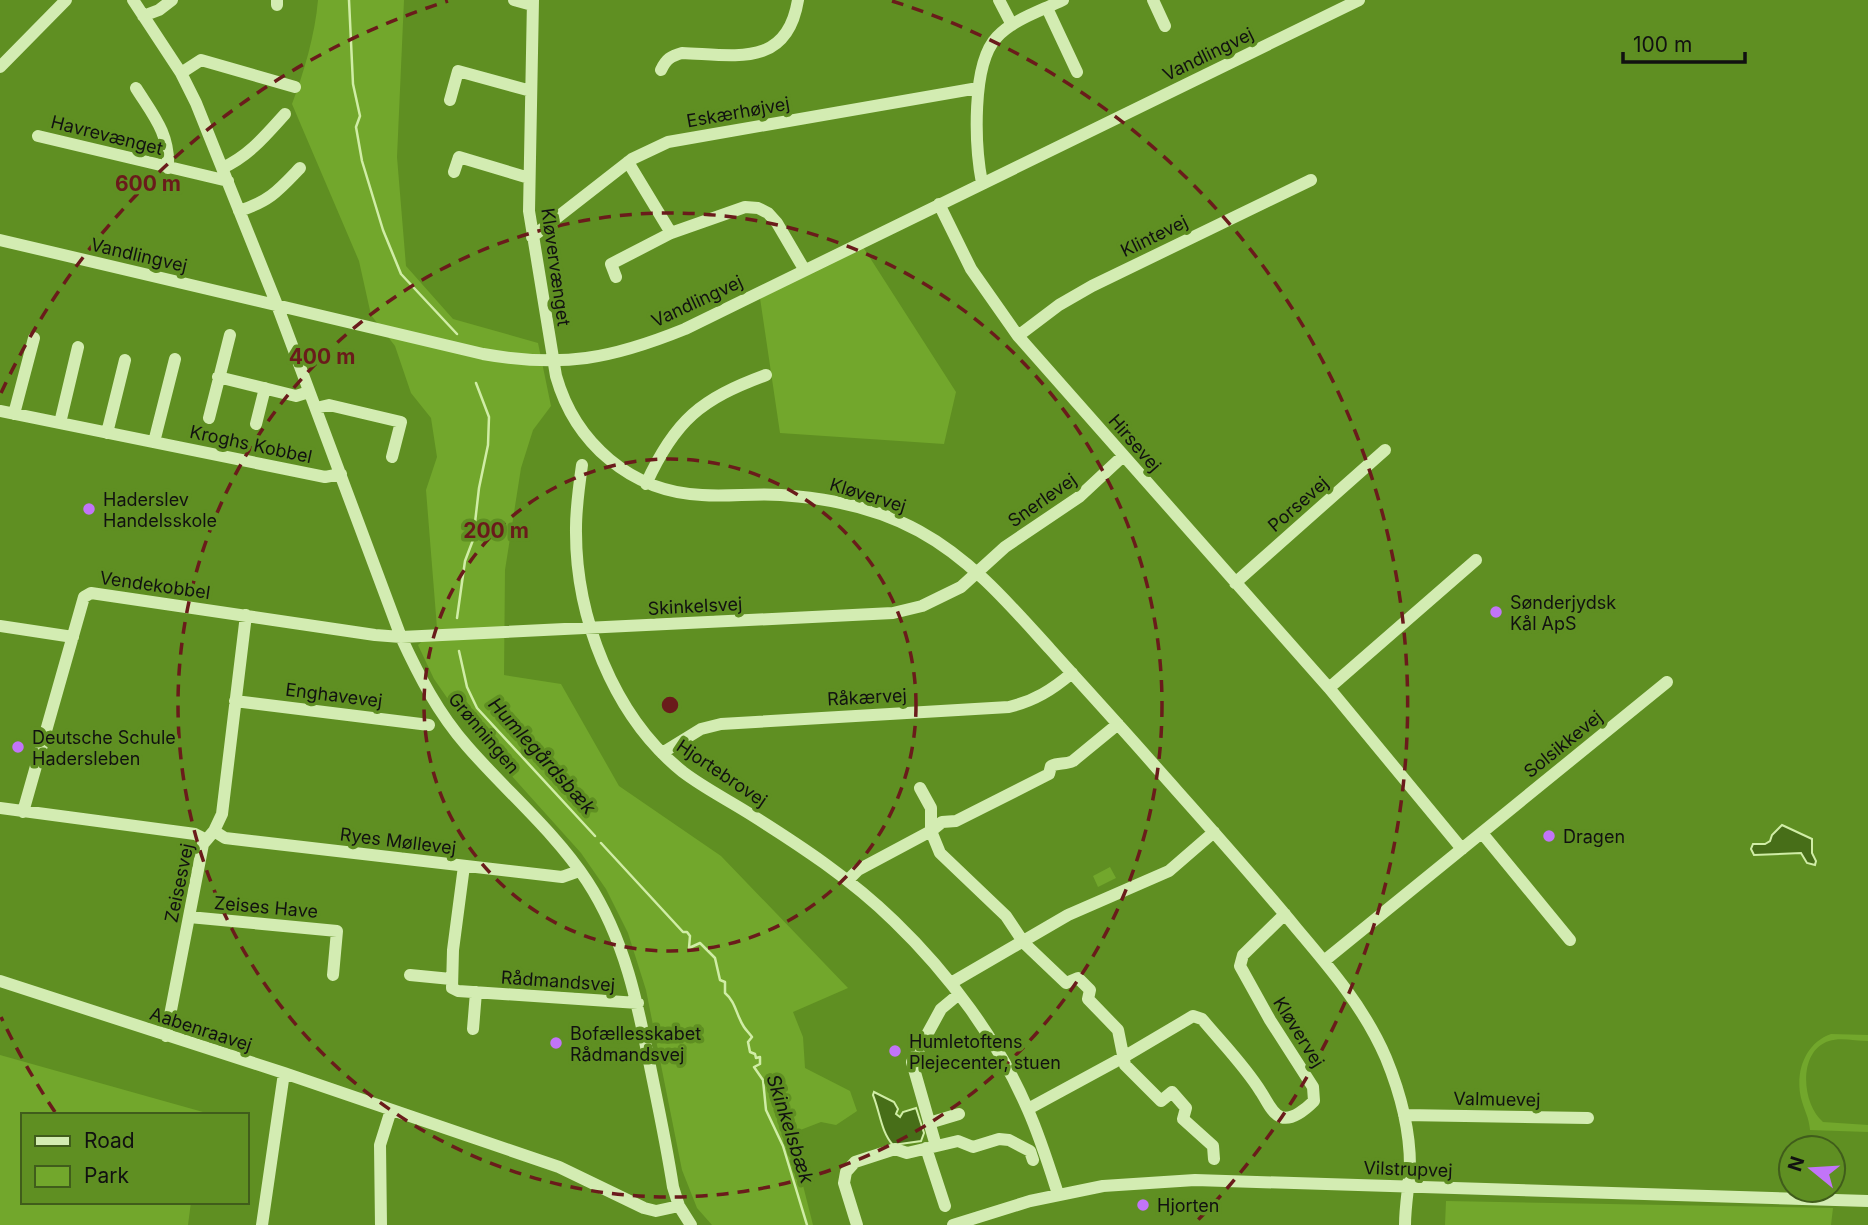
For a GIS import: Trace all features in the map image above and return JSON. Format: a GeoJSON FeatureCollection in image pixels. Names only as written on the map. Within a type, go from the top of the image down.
{"type":"FeatureCollection","features":[{"type":"Feature","properties":{"kind":"street"},"geometry":{"type":"LineString","coordinates":[[0,67],[66,0]]}},
{"type":"Feature","properties":{"kind":"street","name":"Grønningen"},"geometry":{"type":"LineString","coordinates":[[133,0],[181,73],[196,103],[277,305],[401,637],[419,675],[456,732],[579,870],[621,948],[638,1003],[673,1186],[679,1206],[691,1225]]}},
{"type":"Feature","properties":{"kind":"street"},"geometry":{"type":"LineString","coordinates":[[144,16],[173,0]]}},
{"type":"Feature","properties":{"kind":"street","name":"Kløvervænget"},"geometry":{"type":"LineString","coordinates":[[514,0],[532,3],[529,211],[553,362]]}},
{"type":"Feature","properties":{"kind":"street"},"geometry":{"type":"LineString","coordinates":[[661,70],[664,62],[672,56],[682,54],[750,56],[766,52],[790,30],[798,0]]}},
{"type":"Feature","properties":{"kind":"street"},"geometry":{"type":"LineString","coordinates":[[999,0],[1012,25]]}},
{"type":"Feature","properties":{"kind":"street"},"geometry":{"type":"LineString","coordinates":[[982,183],[978,162],[978,88],[982,62],[995,39],[1012,25],[1063,0]]}},
{"type":"Feature","properties":{"kind":"street"},"geometry":{"type":"LineString","coordinates":[[1153,0],[1165,26]]}},
{"type":"Feature","properties":{"kind":"street","name":"Vandlingvej"},"geometry":{"type":"LineString","coordinates":[[0,240],[483,354],[553,362],[590,358],[637,348],[685,329],[1359,0]]}},
{"type":"Feature","properties":{"kind":"street"},"geometry":{"type":"LineString","coordinates":[[1047,8],[1077,72]]}},
{"type":"Feature","properties":{"kind":"street"},"geometry":{"type":"LineString","coordinates":[[181,73],[201,60],[295,88]]}},
{"type":"Feature","properties":{"kind":"street"},"geometry":{"type":"LineString","coordinates":[[450,100],[458,71],[531,91]]}},
{"type":"Feature","properties":{"kind":"street","name":"Havrevænget"},"geometry":{"type":"LineString","coordinates":[[136,88],[164,133],[169,154],[168,168]]}},
{"type":"Feature","properties":{"kind":"street","name":"Eskærhøjvej"},"geometry":{"type":"LineString","coordinates":[[532,237],[628,162],[646,150],[668,142],[978,88]]}},
{"type":"Feature","properties":{"kind":"street"},"geometry":{"type":"LineString","coordinates":[[222,168],[239,160],[251,150],[285,114]]}},
{"type":"Feature","properties":{"kind":"street","name":"Havrevænget"},"geometry":{"type":"LineString","coordinates":[[38,136],[228,181]]}},
{"type":"Feature","properties":{"kind":"street"},"geometry":{"type":"LineString","coordinates":[[454,172],[458,157],[529,178]]}},
{"type":"Feature","properties":{"kind":"street"},"geometry":{"type":"LineString","coordinates":[[628,162],[671,233]]}},
{"type":"Feature","properties":{"kind":"street"},"geometry":{"type":"LineString","coordinates":[[239,211],[261,204],[273,196],[300,168]]}},
{"type":"Feature","properties":{"kind":"street","name":"Klintevej"},"geometry":{"type":"LineString","coordinates":[[1018,336],[1059,305],[1091,286],[1311,180]]}},
{"type":"Feature","properties":{"kind":"street","name":"Hirsevej"},"geometry":{"type":"LineString","coordinates":[[939,204],[971,269],[1018,336],[1329,688],[1462,849]]}},
{"type":"Feature","properties":{"kind":"street"},"geometry":{"type":"LineString","coordinates":[[616,277],[611,264],[671,233],[745,207],[758,208],[768,213],[777,223],[804,269]]}},
{"type":"Feature","properties":{"kind":"street"},"geometry":{"type":"LineString","coordinates":[[209,418],[230,335]]}},
{"type":"Feature","properties":{"kind":"street"},"geometry":{"type":"LineString","coordinates":[[15,414],[34,338]]}},
{"type":"Feature","properties":{"kind":"street"},"geometry":{"type":"LineString","coordinates":[[60,423],[78,347]]}},
{"type":"Feature","properties":{"kind":"street"},"geometry":{"type":"LineString","coordinates":[[154,442],[175,359]]}},
{"type":"Feature","properties":{"kind":"street"},"geometry":{"type":"LineString","coordinates":[[107,433],[125,360]]}},
{"type":"Feature","properties":{"kind":"street","name":"Kløvervej"},"geometry":{"type":"LineString","coordinates":[[553,362],[562,396],[574,420],[600,452],[646,484],[679,493],[777,494],[830,500],[858,507],[919,531],[979,572],[1214,832],[1324,961],[1356,1003],[1394,1080],[1404,1115],[1410,1169],[1405,1225]]}},
{"type":"Feature","properties":{"kind":"street"},"geometry":{"type":"LineString","coordinates":[[646,484],[668,441],[685,420],[709,400],[733,387],[766,375]]}},
{"type":"Feature","properties":{"kind":"street"},"geometry":{"type":"LineString","coordinates":[[218,377],[296,396],[309,392]]}},
{"type":"Feature","properties":{"kind":"street"},"geometry":{"type":"LineString","coordinates":[[256,424],[265,388]]}},
{"type":"Feature","properties":{"kind":"street"},"geometry":{"type":"LineString","coordinates":[[316,408],[329,405],[401,422],[392,457]]}},
{"type":"Feature","properties":{"kind":"street","name":"Kroghs Kobbel"},"geometry":{"type":"LineString","coordinates":[[0,411],[326,477],[341,474]]}},
{"type":"Feature","properties":{"kind":"street","name":"Porsevej"},"geometry":{"type":"LineString","coordinates":[[1235,583],[1385,450]]}},
{"type":"Feature","properties":{"kind":"street","name":"Snerlevej"},"geometry":{"type":"LineString","coordinates":[[979,572],[1006,547],[1079,497],[1123,456]]}},
{"type":"Feature","properties":{"kind":"street","name":"Hjortebrovej"},"geometry":{"type":"LineString","coordinates":[[582,465],[576,529],[582,595],[605,668],[638,726],[662,753],[685,773],[815,855],[893,919],[955,989],[1009,1071],[1028,1109],[1058,1194]]}},
{"type":"Feature","properties":{"kind":"street"},"geometry":{"type":"LineString","coordinates":[[1329,688],[1476,560]]}},
{"type":"Feature","properties":{"kind":"street","name":"Skinkelsvej"},"geometry":{"type":"LineString","coordinates":[[401,637],[893,613],[944,597],[979,572]]}},
{"type":"Feature","properties":{"kind":"street","name":"Vendekobbel"},"geometry":{"type":"LineString","coordinates":[[23,811],[84,597],[91,593],[401,637]]}},
{"type":"Feature","properties":{"kind":"street","name":"Zeisesvej"},"geometry":{"type":"LineString","coordinates":[[166,1036],[189,917],[210,835],[222,814],[246,615]]}},
{"type":"Feature","properties":{"kind":"street"},"geometry":{"type":"LineString","coordinates":[[0,626],[73,637]]}},
{"type":"Feature","properties":{"kind":"street","name":"Råkærvej"},"geometry":{"type":"LineString","coordinates":[[662,753],[701,729],[720,724],[1009,707],[1038,698],[1072,673]]}},
{"type":"Feature","properties":{"kind":"street","name":"Solsikkevej"},"geometry":{"type":"LineString","coordinates":[[1324,961],[1667,682]]}},
{"type":"Feature","properties":{"kind":"street","name":"Enghavevej"},"geometry":{"type":"LineString","coordinates":[[235,701],[429,724]]}},
{"type":"Feature","properties":{"kind":"street"},"geometry":{"type":"LineString","coordinates":[[848,880],[858,870],[931,831],[942,822],[956,821],[1049,774],[1051,766],[1059,763],[1067,765],[1118,724]]}},
{"type":"Feature","properties":{"kind":"street"},"geometry":{"type":"LineString","coordinates":[[920,788],[931,808],[931,831],[940,853],[1006,916],[1024,943],[1066,983],[1078,978],[1090,990],[1088,999],[1118,1030],[1125,1066],[1161,1101],[1172,1092],[1186,1108],[1183,1119],[1216,1148]]}},
{"type":"Feature","properties":{"kind":"street","name":"Ryes Møllevej"},"geometry":{"type":"LineString","coordinates":[[0,808],[225,838],[562,877],[579,870]]}},
{"type":"Feature","properties":{"kind":"street"},"geometry":{"type":"LineString","coordinates":[[945,1206],[931,1147],[929,1123],[912,1062],[955,989],[1068,915],[1169,871],[1214,832]]}},
{"type":"Feature","properties":{"kind":"street"},"geometry":{"type":"LineString","coordinates":[[1482,833],[1570,940]]}},
{"type":"Feature","properties":{"kind":"street"},"geometry":{"type":"LineString","coordinates":[[451,979],[464,866]]}},
{"type":"Feature","properties":{"kind":"street","name":"Kløvervej"},"geometry":{"type":"LineString","coordinates":[[1122,1058],[1193,1016],[1202,1019],[1253,1079],[1276,1114],[1285,1118],[1292,1117],[1310,1106],[1314,1101],[1313,1087],[1270,1020],[1240,966],[1243,955],[1285,915]]}},
{"type":"Feature","properties":{"kind":"street","name":"Zeises Have"},"geometry":{"type":"LineString","coordinates":[[189,917],[337,931],[333,975]]}},
{"type":"Feature","properties":{"kind":"street","name":"Rådmandsvej"},"geometry":{"type":"LineString","coordinates":[[410,975],[451,979],[452,988],[458,991],[638,1003]]}},
{"type":"Feature","properties":{"kind":"street","name":"Aabenraavej"},"geometry":{"type":"LineString","coordinates":[[0,981],[284,1073],[559,1167],[644,1208],[656,1210],[679,1206]]}},
{"type":"Feature","properties":{"kind":"street","name":"Rådmandsvej"},"geometry":{"type":"LineString","coordinates":[[473,1029],[476,992]]}},
{"type":"Feature","properties":{"kind":"street"},"geometry":{"type":"LineString","coordinates":[[1028,1109],[1122,1058]]}},
{"type":"Feature","properties":{"kind":"street"},"geometry":{"type":"LineString","coordinates":[[262,1225],[284,1073]]}},
{"type":"Feature","properties":{"kind":"street"},"geometry":{"type":"LineString","coordinates":[[381,1225],[380,1145],[391,1110]]}},
{"type":"Feature","properties":{"kind":"street"},"geometry":{"type":"LineString","coordinates":[[929,1123],[959,1114]]}},
{"type":"Feature","properties":{"kind":"street","name":"Valmuevej"},"geometry":{"type":"LineString","coordinates":[[1404,1115],[1588,1118]]}},
{"type":"Feature","properties":{"kind":"street"},"geometry":{"type":"LineString","coordinates":[[857,1225],[845,1183],[846,1172],[855,1162],[895,1150],[907,1153],[958,1141],[972,1147],[999,1139],[1009,1140],[1030,1151],[1033,1160]]}},
{"type":"Feature","properties":{"kind":"street","name":"Vilstrupvej"},"geometry":{"type":"LineString","coordinates":[[953,1225],[1058,1194],[1103,1186],[1183,1181],[1868,1201]]}},
{"type":"Feature","properties":{"kind":"street"},"geometry":{"type":"LineString","coordinates":[[996,1212],[1000,1225]]}},
{"type":"Feature","properties":{"kind":"green space"},"geometry":{"type":"Polygon","coordinates":[[[318,0],[404,0],[397,157],[406,266],[453,319],[538,343],[551,406],[533,430],[521,468],[505,570],[504,675],[561,684],[619,786],[721,856],[848,988],[793,1012],[803,1037],[805,1068],[850,1091],[857,1111],[836,1125],[821,1122],[790,1134],[813,1225],[712,1225],[697,1208],[682,1170],[646,990],[628,933],[606,889],[581,853],[466,725],[434,679],[418,645],[437,628],[426,490],[437,457],[431,418],[411,393],[395,346],[371,315],[359,261],[292,104],[308,53],[318,0]]]}},
{"type":"Feature","properties":{"kind":"green space"},"geometry":{"type":"Polygon","coordinates":[[[863,247],[956,392],[944,444],[780,433],[760,298],[863,247]]]}},
{"type":"Feature","properties":{"kind":"green space"},"geometry":{"type":"Polygon","coordinates":[[[1110,867],[1116,878],[1098,887],[1093,876],[1110,867]]]}},
{"type":"Feature","properties":{"kind":"green space"},"geometry":{"type":"Polygon","coordinates":[[[1831,1034],[1868,1035],[1868,1041],[1833,1040],[1819,1047],[1812,1055],[1806,1079],[1811,1104],[1823,1122],[1868,1125],[1868,1132],[1810,1130],[1801,1098],[1801,1069],[1814,1044],[1831,1034]]]}},
{"type":"Feature","properties":{"kind":"green space"},"geometry":{"type":"Polygon","coordinates":[[[0,1055],[203,1112],[21,1113],[21,1204],[191,1204],[188,1225],[0,1225],[0,1055]]]}},
{"type":"Feature","properties":{"kind":"green space"},"geometry":{"type":"Polygon","coordinates":[[[1446,1201],[1833,1208],[1831,1225],[1445,1225],[1446,1201]]]}},
{"type":"Feature","properties":{"kind":"shaded area"},"geometry":{"type":"Polygon","coordinates":[[[1782,825],[1812,839],[1815,865],[1807,863],[1801,853],[1754,855],[1751,849],[1753,844],[1770,841],[1782,825]]]}},
{"type":"Feature","properties":{"kind":"shaded area"},"geometry":{"type":"Polygon","coordinates":[[[874,1092],[894,1102],[898,1109],[896,1114],[900,1117],[903,1112],[916,1108],[924,1133],[921,1141],[893,1145],[883,1128],[874,1092]]]}},
{"type":"Feature","properties":{"kind":"waterway","name":"Humlegårdsbæk"},"geometry":{"type":"LineString","coordinates":[[349,0],[353,84],[360,116],[356,127],[362,161],[383,230],[401,274],[457,334]]}},
{"type":"Feature","properties":{"kind":"waterway","name":"Humlegårdsbæk"},"geometry":{"type":"LineString","coordinates":[[457,618],[465,561],[473,540],[479,488],[488,445],[489,417],[476,383]]}},
{"type":"Feature","properties":{"kind":"waterway","name":"Humlegårdsbæk"},"geometry":{"type":"LineString","coordinates":[[459,651],[467,687],[477,708],[595,836]]}},
{"type":"Feature","properties":{"kind":"waterway","name":"Skinkelsbæk"},"geometry":{"type":"LineString","coordinates":[[601,843],[683,932],[687,932],[690,936],[689,948],[700,943],[715,958],[720,980],[725,982],[725,993],[752,1037],[748,1042],[750,1052],[755,1054],[756,1058],[760,1057],[760,1064],[754,1067],[763,1080],[766,1110],[783,1146],[807,1225]]}},
{"type":"Feature","properties":{"kind":"place","name":"Haderslev Handelsskole"},"geometry":{"type":"Point","coordinates":[89,509]}},
{"type":"Feature","properties":{"kind":"place","name":"Sønderjydsk Kål ApS"},"geometry":{"type":"Point","coordinates":[1496,612]}},
{"type":"Feature","properties":{"kind":"place","name":"Deutsche Schule Hadersleben"},"geometry":{"type":"Point","coordinates":[18,747]}},
{"type":"Feature","properties":{"kind":"place","name":"Dragen"},"geometry":{"type":"Point","coordinates":[1549,836]}},
{"type":"Feature","properties":{"kind":"place","name":"Bofællesskabet Rådmandsvej"},"geometry":{"type":"Point","coordinates":[556,1043]}},
{"type":"Feature","properties":{"kind":"place","name":"Humletoftens Plejecenter, stuen"},"geometry":{"type":"Point","coordinates":[895,1051]}},
{"type":"Feature","properties":{"kind":"place","name":"Hjorten"},"geometry":{"type":"Point","coordinates":[1143,1205]}}]}
